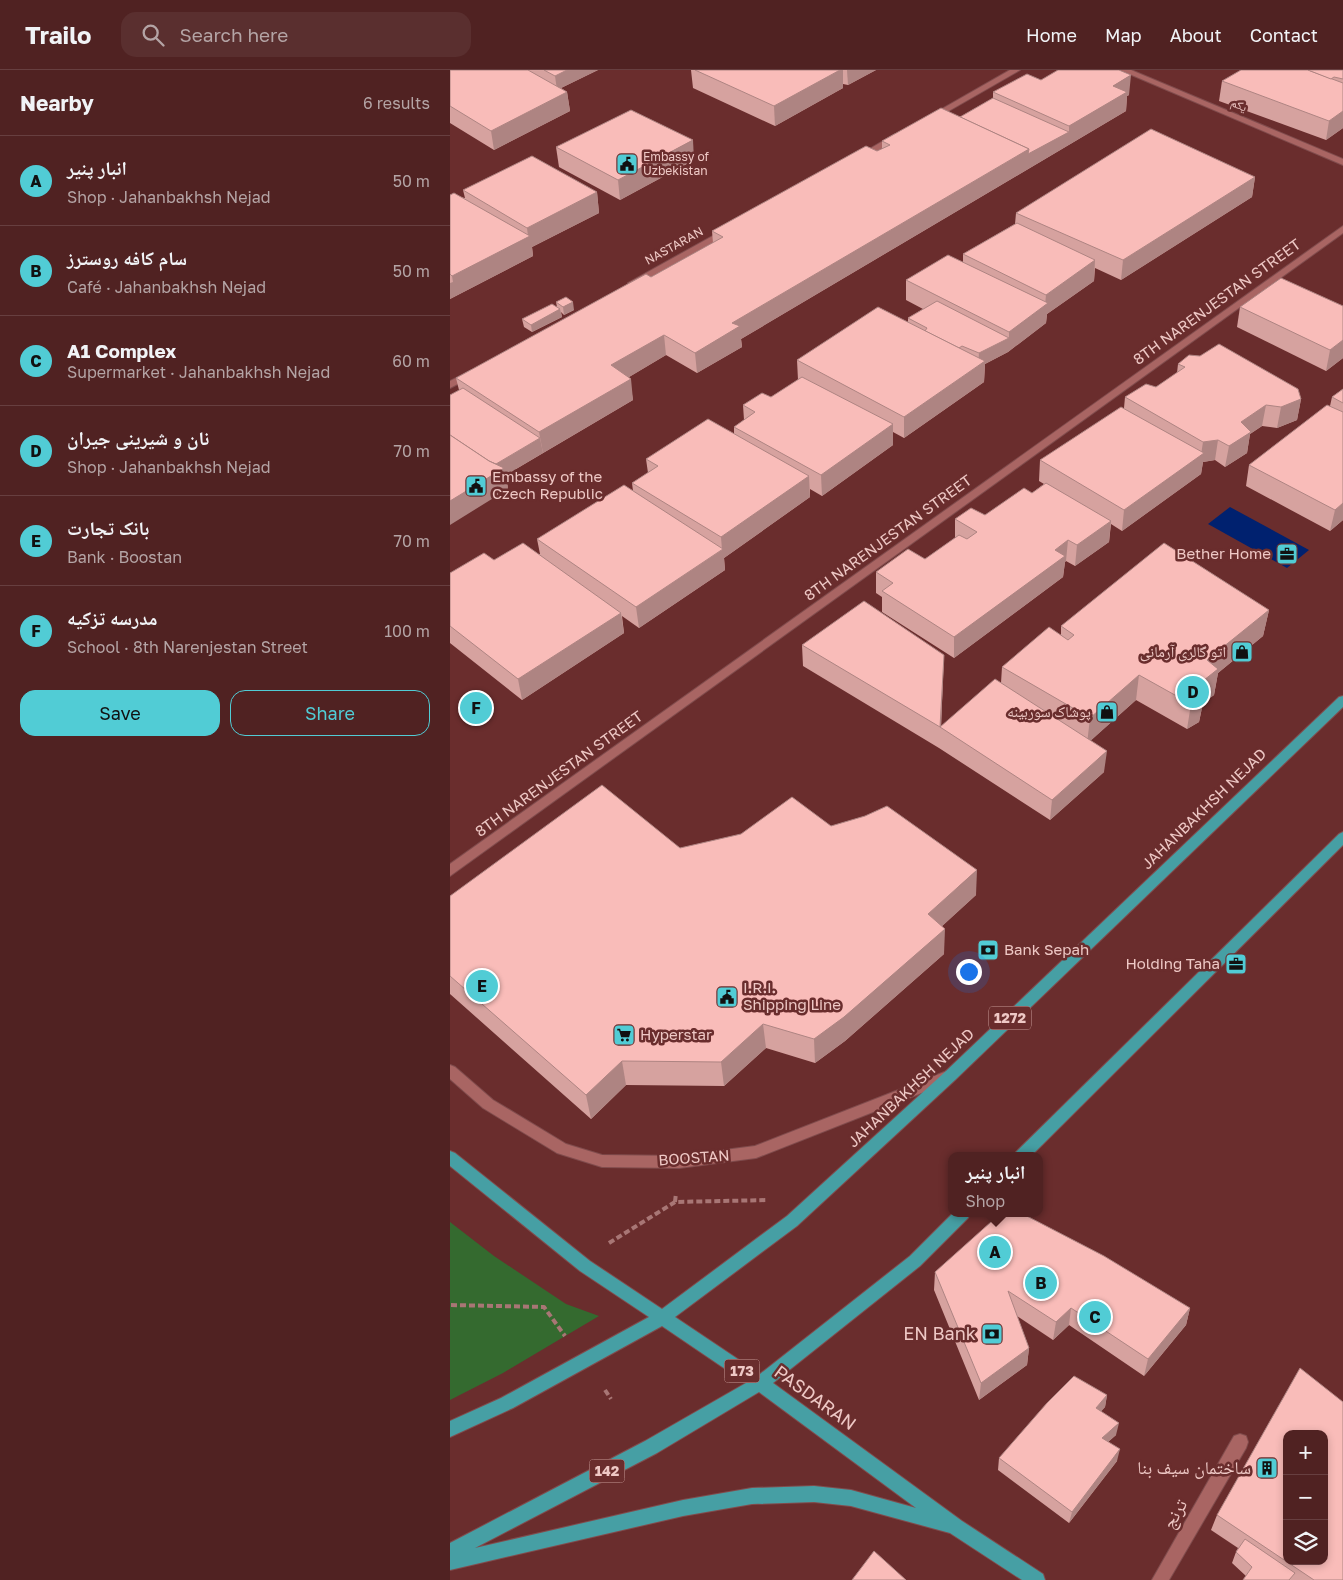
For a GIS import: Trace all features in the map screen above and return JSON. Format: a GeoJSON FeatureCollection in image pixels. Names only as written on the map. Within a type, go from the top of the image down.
{"type":"FeatureCollection","features":[{"type":"Feature","properties":{"kind":"main road","name":"JAHANBAKHSH NEJAD"},"geometry":{"type":"LineString","coordinates":[[450,1430],[508,1402],[662,1318],[792,1221],[950,1076],[1343,700]]}},
{"type":"Feature","properties":{"kind":"main road"},"geometry":{"type":"LineString","coordinates":[[1025,1152],[1343,836]]}},
{"type":"Feature","properties":{"kind":"main road","name":"PASDARAN"},"geometry":{"type":"LineString","coordinates":[[450,1157],[585,1266],[760,1383],[956,1526],[1037,1580]]}},
{"type":"Feature","properties":{"kind":"main road"},"geometry":{"type":"LineString","coordinates":[[760,1383],[915,1261],[959,1217]]}},
{"type":"Feature","properties":{"kind":"main road","name":"142"},"geometry":{"type":"LineString","coordinates":[[450,1552],[651,1447],[760,1383]]}},
{"type":"Feature","properties":{"kind":"main road"},"geometry":{"type":"LineString","coordinates":[[450,1562],[683,1508],[752,1496],[814,1494],[851,1498],[956,1526]]}},
{"type":"Feature","properties":{"kind":"street"},"geometry":{"type":"LineString","coordinates":[[920,123],[1016,70]]}},
{"type":"Feature","properties":{"kind":"street","name":"یکم"},"geometry":{"type":"LineString","coordinates":[[1124,70],[1343,162]]}},
{"type":"Feature","properties":{"kind":"street"},"geometry":{"type":"LineString","coordinates":[[850,162],[903,133]]}},
{"type":"Feature","properties":{"kind":"street","name":"NASTARAN"},"geometry":{"type":"LineString","coordinates":[[624,288],[737,225]]}},
{"type":"Feature","properties":{"kind":"street","name":"8TH NARENJESTAN STREET"},"geometry":{"type":"LineString","coordinates":[[450,871],[1343,229]]}},
{"type":"Feature","properties":{"kind":"street"},"geometry":{"type":"LineString","coordinates":[[450,385],[485,366]]}},
{"type":"Feature","properties":{"kind":"street","name":"BOOSTAN"},"geometry":{"type":"LineString","coordinates":[[450,1072],[488,1104],[562,1149],[602,1161],[679,1162],[756,1152],[950,1076]]}},
{"type":"Feature","properties":{"kind":"street","name":"ترنج"},"geometry":{"type":"LineString","coordinates":[[1160,1580],[1240,1442]]}},
{"type":"Feature","properties":{"kind":"path"},"geometry":{"type":"LineString","coordinates":[[675,1202],[676,1193]]}},
{"type":"Feature","properties":{"kind":"path"},"geometry":{"type":"LineString","coordinates":[[609,1244],[675,1202],[768,1200]]}},
{"type":"Feature","properties":{"kind":"path"},"geometry":{"type":"LineString","coordinates":[[451,1305],[544,1307],[565,1336]]}},
{"type":"Feature","properties":{"kind":"path"},"geometry":{"type":"LineString","coordinates":[[605,1390],[611,1399]]}},
{"type":"Feature","properties":{"kind":"green space"},"geometry":{"type":"Polygon","coordinates":[[[450,1222],[494,1256],[566,1304],[599,1316],[503,1373],[450,1400],[450,1222]]]}},
{"type":"Feature","properties":{"kind":"shaded area"},"geometry":{"type":"Polygon","coordinates":[[[1230,507],[1309,550],[1287,568],[1208,524],[1230,507]]]}},
{"type":"Feature","properties":{"kind":"building"},"geometry":{"type":"Polygon","coordinates":[[[450,70],[528,70],[567,92],[491,131],[450,106],[450,70]]]}},
{"type":"Feature","properties":{"kind":"building"},"geometry":{"type":"Polygon","coordinates":[[[544,70],[567,70],[555,76],[544,70]]]}},
{"type":"Feature","properties":{"kind":"building"},"geometry":{"type":"Polygon","coordinates":[[[695,70],[840,70],[774,106],[695,70]]]}},
{"type":"Feature","properties":{"kind":"building"},"geometry":{"type":"Polygon","coordinates":[[[1058,70],[1119,70],[1131,75],[1113,86],[1127,92],[1069,126],[993,92],[1027,74],[1041,80],[1058,70]]]}},
{"type":"Feature","properties":{"kind":"building"},"geometry":{"type":"Polygon","coordinates":[[[1241,70],[1308,70],[1343,83],[1343,111],[1329,121],[1222,81],[1241,70]]]}},
{"type":"Feature","properties":{"kind":"building"},"geometry":{"type":"Polygon","coordinates":[[[1308,70],[1343,70],[1343,79],[1334,77],[1331,79],[1308,70]]]}},
{"type":"Feature","properties":{"kind":"building"},"geometry":{"type":"Polygon","coordinates":[[[993,98],[1069,132],[1028,154],[1029,149],[960,117],[993,98]]]}},
{"type":"Feature","properties":{"kind":"building"},"geometry":{"type":"Polygon","coordinates":[[[941,108],[1029,149],[732,323],[740,326],[695,353],[664,335],[611,365],[631,379],[539,432],[456,378],[646,274],[651,277],[723,237],[712,231],[866,146],[877,151],[890,145],[882,141],[941,108]]]}},
{"type":"Feature","properties":{"kind":"building"},"geometry":{"type":"Polygon","coordinates":[[[631,110],[693,140],[618,180],[556,147],[631,110]]]}},
{"type":"Feature","properties":{"kind":"building"},"geometry":{"type":"Polygon","coordinates":[[[1151,129],[1255,177],[1123,260],[1016,213],[1151,129]]]}},
{"type":"Feature","properties":{"kind":"building"},"geometry":{"type":"Polygon","coordinates":[[[532,156],[597,192],[527,228],[463,190],[532,156]]]}},
{"type":"Feature","properties":{"kind":"building"},"geometry":{"type":"Polygon","coordinates":[[[454,193],[530,236],[452,276],[450,274],[450,195],[454,193]]]}},
{"type":"Feature","properties":{"kind":"building"},"geometry":{"type":"Polygon","coordinates":[[[1017,223],[1095,260],[1046,295],[963,254],[1017,223]]]}},
{"type":"Feature","properties":{"kind":"building"},"geometry":{"type":"Polygon","coordinates":[[[948,255],[1048,303],[1009,332],[906,280],[948,255]]]}},
{"type":"Feature","properties":{"kind":"building"},"geometry":{"type":"Polygon","coordinates":[[[1281,278],[1343,306],[1343,340],[1330,350],[1240,307],[1281,278]]]}},
{"type":"Feature","properties":{"kind":"building"},"geometry":{"type":"Polygon","coordinates":[[[566,297],[573,302],[563,307],[556,302],[566,297]]]}},
{"type":"Feature","properties":{"kind":"building"},"geometry":{"type":"Polygon","coordinates":[[[937,301],[1009,338],[979,353],[962,346],[959,348],[925,331],[927,328],[908,318],[937,301]]]}},
{"type":"Feature","properties":{"kind":"building"},"geometry":{"type":"Polygon","coordinates":[[[552,304],[560,309],[531,325],[522,319],[552,304]]]}},
{"type":"Feature","properties":{"kind":"building"},"geometry":{"type":"Polygon","coordinates":[[[878,307],[985,361],[904,417],[797,360],[878,307]]]}},
{"type":"Feature","properties":{"kind":"building"},"geometry":{"type":"Polygon","coordinates":[[[1219,344],[1298,389],[1301,399],[1281,407],[1266,405],[1241,422],[1251,432],[1229,446],[1218,440],[1203,442],[1125,397],[1146,384],[1156,387],[1185,367],[1178,364],[1189,355],[1200,356],[1219,344]]]}},
{"type":"Feature","properties":{"kind":"building"},"geometry":{"type":"Polygon","coordinates":[[[802,377],[893,424],[821,475],[734,427],[755,412],[743,405],[762,393],[771,397],[802,377]]]}},
{"type":"Feature","properties":{"kind":"building"},"geometry":{"type":"Polygon","coordinates":[[[463,388],[540,438],[496,464],[489,461],[450,435],[450,395],[463,388]]]}},
{"type":"Feature","properties":{"kind":"building"},"geometry":{"type":"Polygon","coordinates":[[[1343,389],[1343,403],[1332,397],[1343,389]]]}},
{"type":"Feature","properties":{"kind":"building"},"geometry":{"type":"Polygon","coordinates":[[[1327,405],[1343,412],[1343,503],[1335,510],[1249,465],[1327,405]]]}},
{"type":"Feature","properties":{"kind":"building"},"geometry":{"type":"Polygon","coordinates":[[[1121,407],[1204,453],[1124,510],[1040,460],[1121,407]]]}},
{"type":"Feature","properties":{"kind":"building"},"geometry":{"type":"Polygon","coordinates":[[[708,419],[809,476],[721,537],[632,483],[658,466],[646,459],[708,419]]]}},
{"type":"Feature","properties":{"kind":"building"},"geometry":{"type":"Polygon","coordinates":[[[450,435],[489,461],[504,468],[450,501],[450,435]]]}},
{"type":"Feature","properties":{"kind":"building"},"geometry":{"type":"Polygon","coordinates":[[[1046,483],[1111,521],[1077,545],[1068,540],[1055,550],[1065,556],[954,637],[882,591],[893,583],[876,572],[908,549],[925,559],[959,535],[967,539],[977,532],[955,519],[971,508],[985,515],[1024,488],[1032,493],[1046,483]]]}},
{"type":"Feature","properties":{"kind":"building"},"geometry":{"type":"Polygon","coordinates":[[[624,485],[723,549],[636,607],[537,539],[624,485]]]}},
{"type":"Feature","properties":{"kind":"building"},"geometry":{"type":"Polygon","coordinates":[[[523,543],[621,613],[518,679],[450,626],[450,573],[484,553],[494,560],[523,543]]]}},
{"type":"Feature","properties":{"kind":"building"},"geometry":{"type":"Polygon","coordinates":[[[1164,543],[1269,610],[1207,660],[1218,669],[1199,684],[1191,679],[1182,684],[1204,696],[1191,704],[1139,675],[1090,718],[1002,667],[1049,627],[1068,640],[1074,635],[1061,626],[1164,543]]]}},
{"type":"Feature","properties":{"kind":"building"},"geometry":{"type":"Polygon","coordinates":[[[864,601],[944,655],[940,727],[802,645],[864,601]]]}},
{"type":"Feature","properties":{"kind":"building"},"geometry":{"type":"Polygon","coordinates":[[[995,679],[1107,751],[1052,800],[940,727],[995,679]]]}},
{"type":"Feature","properties":{"kind":"building"},"geometry":{"type":"Polygon","coordinates":[[[602,785],[680,848],[741,834],[792,797],[831,826],[865,816],[887,806],[977,870],[928,914],[945,929],[844,1017],[814,1039],[763,1024],[721,1062],[622,1061],[586,1095],[450,976],[450,896],[602,785]]]}},
{"type":"Feature","properties":{"kind":"building"},"geometry":{"type":"Polygon","coordinates":[[[997,1217],[1029,1217],[1104,1256],[1190,1308],[1148,1359],[1071,1308],[1056,1322],[1008,1291],[1029,1348],[981,1383],[935,1272],[997,1217]]]}},
{"type":"Feature","properties":{"kind":"building","name":"ساختمان سیف بنا"},"geometry":{"type":"Polygon","coordinates":[[[1300,1368],[1343,1402],[1343,1580],[1314,1580],[1292,1565],[1328,1565],[1328,1430],[1283,1430],[1283,1559],[1217,1515],[1300,1368]]]}},
{"type":"Feature","properties":{"kind":"building"},"geometry":{"type":"Polygon","coordinates":[[[1074,1376],[1107,1395],[1096,1408],[1119,1423],[1102,1438],[1120,1449],[1072,1512],[999,1458],[1047,1403],[1074,1376]]]}},
{"type":"Feature","properties":{"kind":"building"},"geometry":{"type":"Polygon","coordinates":[[[1245,1539],[1295,1573],[1289,1580],[1243,1580],[1252,1567],[1236,1552],[1245,1539]]]}},
{"type":"Feature","properties":{"kind":"building"},"geometry":{"type":"Polygon","coordinates":[[[874,1551],[906,1580],[852,1580],[874,1551]]]}},
{"type":"Feature","properties":{"kind":"place","name":"Embassy of Uzbekistan"},"geometry":{"type":"Point","coordinates":[627,164]}},
{"type":"Feature","properties":{"kind":"place","name":"Embassy of the Czech Republic"},"geometry":{"type":"Point","coordinates":[476,486]}},
{"type":"Feature","properties":{"kind":"place","name":"Bether Home"},"geometry":{"type":"Point","coordinates":[1287,554]}},
{"type":"Feature","properties":{"kind":"place","name":"اتو گالری آرمانی"},"geometry":{"type":"Point","coordinates":[1242,652]}},
{"type":"Feature","properties":{"kind":"place","name":"نان و شیرینی جیران"},"geometry":{"type":"Point","coordinates":[1193,692]}},
{"type":"Feature","properties":{"kind":"place","name":"مدرسه تزکیه"},"geometry":{"type":"Point","coordinates":[476,708]}},
{"type":"Feature","properties":{"kind":"place","name":"پوشاک سوربینه"},"geometry":{"type":"Point","coordinates":[1107,712]}},
{"type":"Feature","properties":{"kind":"place","name":"Bank Sepah"},"geometry":{"type":"Point","coordinates":[988,950]}},
{"type":"Feature","properties":{"kind":"place","name":"Holding Taha"},"geometry":{"type":"Point","coordinates":[1236,964]}},
{"type":"Feature","properties":{"kind":"place","name":"بانک تجارت"},"geometry":{"type":"Point","coordinates":[482,986]}},
{"type":"Feature","properties":{"kind":"place","name":"I.R.I. Shipping Line"},"geometry":{"type":"Point","coordinates":[727,997]}},
{"type":"Feature","properties":{"kind":"place","name":"Hyperstar"},"geometry":{"type":"Point","coordinates":[624,1035]}},
{"type":"Feature","properties":{"kind":"place","name":"انبار پنیر"},"geometry":{"type":"Point","coordinates":[995,1252]}},
{"type":"Feature","properties":{"kind":"place","name":"سام کافه روسترز"},"geometry":{"type":"Point","coordinates":[1041,1283]}},
{"type":"Feature","properties":{"kind":"place","name":"A1 Complex"},"geometry":{"type":"Point","coordinates":[1095,1317]}},
{"type":"Feature","properties":{"kind":"place","name":"EN Bank"},"geometry":{"type":"Point","coordinates":[992,1334]}},
{"type":"Feature","properties":{"kind":"place","name":"ساختمان سیف بنا"},"geometry":{"type":"Point","coordinates":[1267,1468]}}]}
